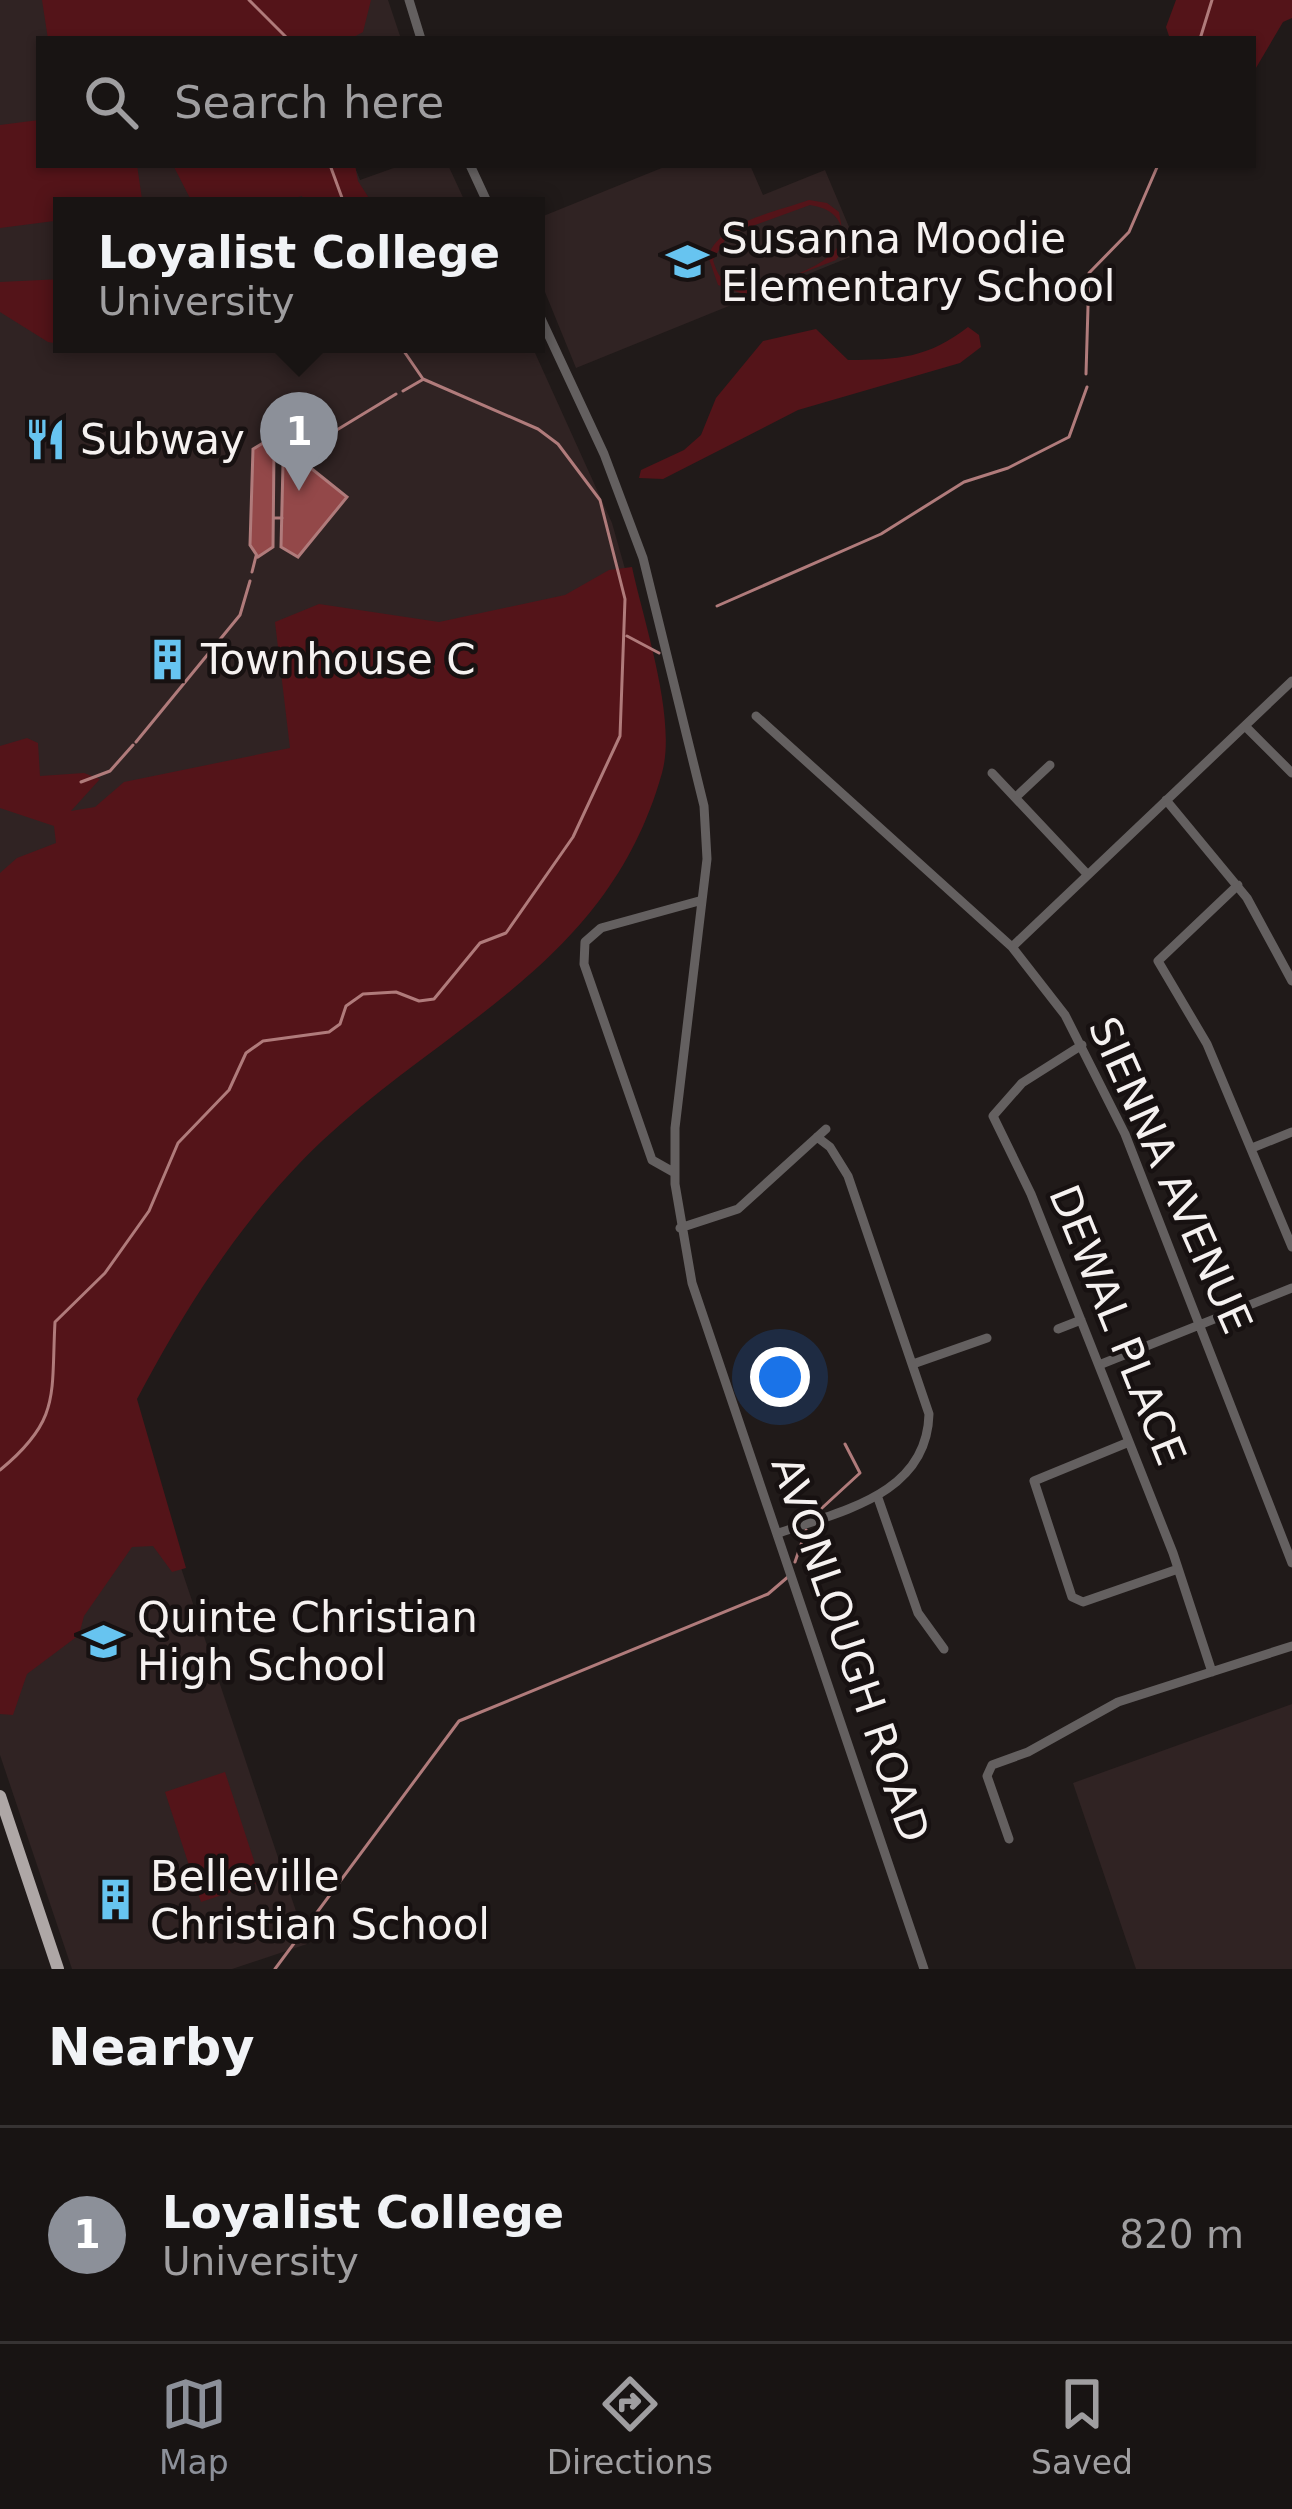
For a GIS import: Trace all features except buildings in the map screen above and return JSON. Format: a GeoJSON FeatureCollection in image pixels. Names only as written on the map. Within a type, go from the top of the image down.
{"type":"FeatureCollection","features":[{"type":"Feature","properties":{"kind":"main road"},"geometry":{"type":"LineString","coordinates":[[0,1796],[58,1969]]}},
{"type":"Feature","properties":{"kind":"street"},"geometry":{"type":"LineString","coordinates":[[409,0],[421,36]]}},
{"type":"Feature","properties":{"kind":"street"},"geometry":{"type":"LineString","coordinates":[[471,168],[485,197]]}},
{"type":"Feature","properties":{"kind":"street","name":"AVONLOUGH ROAD"},"geometry":{"type":"LineString","coordinates":[[545,327],[604,454],[663,628],[704,806],[707,859],[699,901],[675,1173],[692,1283],[924,1969]]}},
{"type":"Feature","properties":{"kind":"street"},"geometry":{"type":"LineString","coordinates":[[1012,947],[1292,681]]}},
{"type":"Feature","properties":{"kind":"street","name":"SIENNA AVENUE"},"geometry":{"type":"LineString","coordinates":[[756,716],[1012,947],[1082,1045],[1125,1134],[1282,1514],[1292,1563]]}},
{"type":"Feature","properties":{"kind":"street"},"geometry":{"type":"LineString","coordinates":[[1245,726],[1292,773]]}},
{"type":"Feature","properties":{"kind":"street"},"geometry":{"type":"LineString","coordinates":[[1017,796],[1050,765]]}},
{"type":"Feature","properties":{"kind":"street"},"geometry":{"type":"LineString","coordinates":[[992,773],[1088,875]]}},
{"type":"Feature","properties":{"kind":"street"},"geometry":{"type":"LineString","coordinates":[[1166,800],[1238,885],[1292,981]]}},
{"type":"Feature","properties":{"kind":"street"},"geometry":{"type":"LineString","coordinates":[[1238,885],[1158,961],[1207,1044],[1292,1247]]}},
{"type":"Feature","properties":{"kind":"street"},"geometry":{"type":"LineString","coordinates":[[675,1173],[652,1160],[584,964],[585,942],[601,928],[699,901]]}},
{"type":"Feature","properties":{"kind":"street","name":"DEWAL PLACE"},"geometry":{"type":"LineString","coordinates":[[1082,1045],[1022,1082],[993,1116],[1099,1365],[1178,1569],[1212,1672]]}},
{"type":"Feature","properties":{"kind":"street"},"geometry":{"type":"LineString","coordinates":[[1252,1148],[1292,1132]]}},
{"type":"Feature","properties":{"kind":"street"},"geometry":{"type":"LineString","coordinates":[[680,1228],[738,1209],[821,1133],[848,1176],[913,1364],[929,1414],[928,1439],[919,1459],[878,1498],[778,1533]]}},
{"type":"Feature","properties":{"kind":"street"},"geometry":{"type":"LineString","coordinates":[[1099,1365],[1292,1288]]}},
{"type":"Feature","properties":{"kind":"street"},"geometry":{"type":"LineString","coordinates":[[1058,1329],[1081,1320]]}},
{"type":"Feature","properties":{"kind":"street"},"geometry":{"type":"LineString","coordinates":[[913,1364],[987,1338]]}},
{"type":"Feature","properties":{"kind":"street"},"geometry":{"type":"LineString","coordinates":[[1129,1442],[1034,1480],[1072,1597],[1083,1602],[1178,1569]]}},
{"type":"Feature","properties":{"kind":"street"},"geometry":{"type":"LineString","coordinates":[[878,1498],[918,1612],[944,1649]]}},
{"type":"Feature","properties":{"kind":"street"},"geometry":{"type":"LineString","coordinates":[[1009,1839],[987,1776],[992,1765],[1028,1752],[1118,1702],[1292,1646]]}},
{"type":"Feature","properties":{"kind":"shaded area"},"geometry":{"type":"Polygon","coordinates":[[[0,0],[388,0],[400,36],[36,36],[36,168],[355,168],[360,180],[394,168],[449,168],[463,197],[53,197],[53,353],[535,353],[612,523],[629,583],[0,1007],[0,0]]]}},
{"type":"Feature","properties":{"kind":"shaded area"},"geometry":{"type":"Polygon","coordinates":[[[42,0],[371,0],[363,32],[356,36],[48,36],[42,0]]]}},
{"type":"Feature","properties":{"kind":"shaded area"},"geometry":{"type":"Polygon","coordinates":[[[1176,0],[1292,0],[1292,18],[1283,22],[1256,68],[1256,36],[1169,36],[1166,27],[1176,0]]]}},
{"type":"Feature","properties":{"kind":"shaded area"},"geometry":{"type":"Polygon","coordinates":[[[36,120],[36,168],[137,168],[142,197],[53,197],[53,221],[0,228],[0,125],[36,120]]]}},
{"type":"Feature","properties":{"kind":"shaded area"},"geometry":{"type":"Polygon","coordinates":[[[175,168],[356,168],[368,197],[302,196],[189,197],[175,168]]]}},
{"type":"Feature","properties":{"kind":"shaded area","name":"Susanna Moodie Elementary School"},"geometry":{"type":"Polygon","coordinates":[[[662,168],[751,168],[763,195],[825,170],[860,253],[576,368],[545,292],[545,215],[662,168]]]}},
{"type":"Feature","properties":{"kind":"shaded area"},"geometry":{"type":"Polygon","coordinates":[[[809,200],[827,203],[839,212],[845,247],[836,260],[746,295],[718,285],[708,256],[725,234],[809,200]],[[810,205],[728,235],[713,260],[718,274],[737,289],[751,290],[824,260],[841,239],[841,226],[832,214],[810,205]]]}},
{"type":"Feature","properties":{"kind":"shaded area"},"geometry":{"type":"Polygon","coordinates":[[[53,279],[53,343],[0,312],[0,282],[53,279]]]}},
{"type":"Feature","properties":{"kind":"shaded area"},"geometry":{"type":"Polygon","coordinates":[[[968,327],[979,335],[981,347],[960,363],[798,410],[663,479],[639,478],[641,470],[684,450],[701,435],[716,398],[763,341],[816,329],[848,360],[882,359],[926,351],[968,327]]]}},
{"type":"Feature","properties":{"kind":"shaded area"},"geometry":{"type":"Polygon","coordinates":[[[268,440],[274,450],[273,547],[258,557],[250,545],[253,449],[268,440]]]}},
{"type":"Feature","properties":{"kind":"shaded area"},"geometry":{"type":"Polygon","coordinates":[[[297,457],[347,497],[298,557],[281,547],[283,464],[297,457]]]}},
{"type":"Feature","properties":{"kind":"shaded area"},"geometry":{"type":"Polygon","coordinates":[[[632,567],[657,671],[666,751],[637,838],[605,893],[565,941],[520,983],[322,1141],[242,1230],[176,1329],[137,1399],[186,1568],[172,1572],[153,1546],[132,1547],[84,1616],[79,1635],[27,1674],[13,1715],[0,1714],[0,873],[17,858],[56,843],[54,826],[0,808],[0,746],[27,738],[38,743],[40,776],[84,773],[100,779],[71,811],[95,807],[124,782],[290,748],[275,622],[319,604],[439,622],[565,595],[609,570],[632,567]]]}},
{"type":"Feature","properties":{"kind":"shaded area","name":"Quinte Christian High School"},"geometry":{"type":"Polygon","coordinates":[[[98,1320],[307,1944],[232,1969],[72,1969],[0,1755],[0,1528],[98,1320]]]}},
{"type":"Feature","properties":{"kind":"shaded area"},"geometry":{"type":"Polygon","coordinates":[[[1292,1704],[1292,1969],[1136,1969],[1073,1783],[1292,1704]]]}},
{"type":"Feature","properties":{"kind":"shaded area"},"geometry":{"type":"Polygon","coordinates":[[[225,1772],[261,1882],[201,1902],[165,1792],[225,1772]]]}},
{"type":"Feature","properties":{"kind":"waterway"},"geometry":{"type":"LineString","coordinates":[[249,0],[285,36]]}},
{"type":"Feature","properties":{"kind":"waterway"},"geometry":{"type":"LineString","coordinates":[[1201,36],[1212,0]]}},
{"type":"Feature","properties":{"kind":"waterway"},"geometry":{"type":"LineString","coordinates":[[331,168],[342,197]]}},
{"type":"Feature","properties":{"kind":"waterway"},"geometry":{"type":"LineString","coordinates":[[1086,374],[1089,273],[1129,232],[1157,168]]}},
{"type":"Feature","properties":{"kind":"waterway"},"geometry":{"type":"LineString","coordinates":[[0,1470],[34,1436],[49,1405],[55,1322],[105,1273],[149,1211],[178,1143],[229,1090],[246,1053],[263,1041],[329,1032],[340,1024],[346,1006],[363,994],[396,992],[419,1001],[434,999],[480,943],[506,933],[573,837],[620,736],[625,599],[600,500],[558,444],[538,429],[423,379],[405,353]]}},
{"type":"Feature","properties":{"kind":"waterway"},"geometry":{"type":"LineString","coordinates":[[403,391],[422,380]]}},
{"type":"Feature","properties":{"kind":"waterway"},"geometry":{"type":"LineString","coordinates":[[717,606],[881,534],[964,482],[1008,468],[1069,437],[1087,387]]}},
{"type":"Feature","properties":{"kind":"waterway"},"geometry":{"type":"LineString","coordinates":[[303,461],[317,442],[396,394]]}},
{"type":"Feature","properties":{"kind":"waterway"},"geometry":{"type":"LineString","coordinates":[[274,518],[282,518]]}},
{"type":"Feature","properties":{"kind":"waterway"},"geometry":{"type":"LineString","coordinates":[[252,572],[256,556]]}},
{"type":"Feature","properties":{"kind":"waterway"},"geometry":{"type":"LineString","coordinates":[[136,742],[240,615],[250,581]]}},
{"type":"Feature","properties":{"kind":"waterway"},"geometry":{"type":"LineString","coordinates":[[627,636],[659,653]]}},
{"type":"Feature","properties":{"kind":"waterway"},"geometry":{"type":"LineString","coordinates":[[81,782],[110,771],[133,745]]}},
{"type":"Feature","properties":{"kind":"waterway"},"geometry":{"type":"LineString","coordinates":[[810,1519],[860,1473],[845,1444]]}},
{"type":"Feature","properties":{"kind":"waterway"},"geometry":{"type":"LineString","coordinates":[[795,1562],[806,1530]]}},
{"type":"Feature","properties":{"kind":"waterway"},"geometry":{"type":"LineString","coordinates":[[275,1969],[459,1721],[768,1594],[789,1576]]}},
{"type":"Feature","properties":{"kind":"place","name":"Susanna Moodie Elementary School"},"geometry":{"type":"Point","coordinates":[687,262]}},
{"type":"Feature","properties":{"kind":"place","name":"Subway"},"geometry":{"type":"Point","coordinates":[46,439]}},
{"type":"Feature","properties":{"kind":"place","name":"Loyalist College"},"geometry":{"type":"Point","coordinates":[299,491]}},
{"type":"Feature","properties":{"kind":"place","name":"Townhouse C"},"geometry":{"type":"Point","coordinates":[167,659]}},
{"type":"Feature","properties":{"kind":"place","name":"Quinte Christian High School"},"geometry":{"type":"Point","coordinates":[103,1641]}},
{"type":"Feature","properties":{"kind":"place","name":"Belleville Christian School"},"geometry":{"type":"Point","coordinates":[116,1900]}}]}
